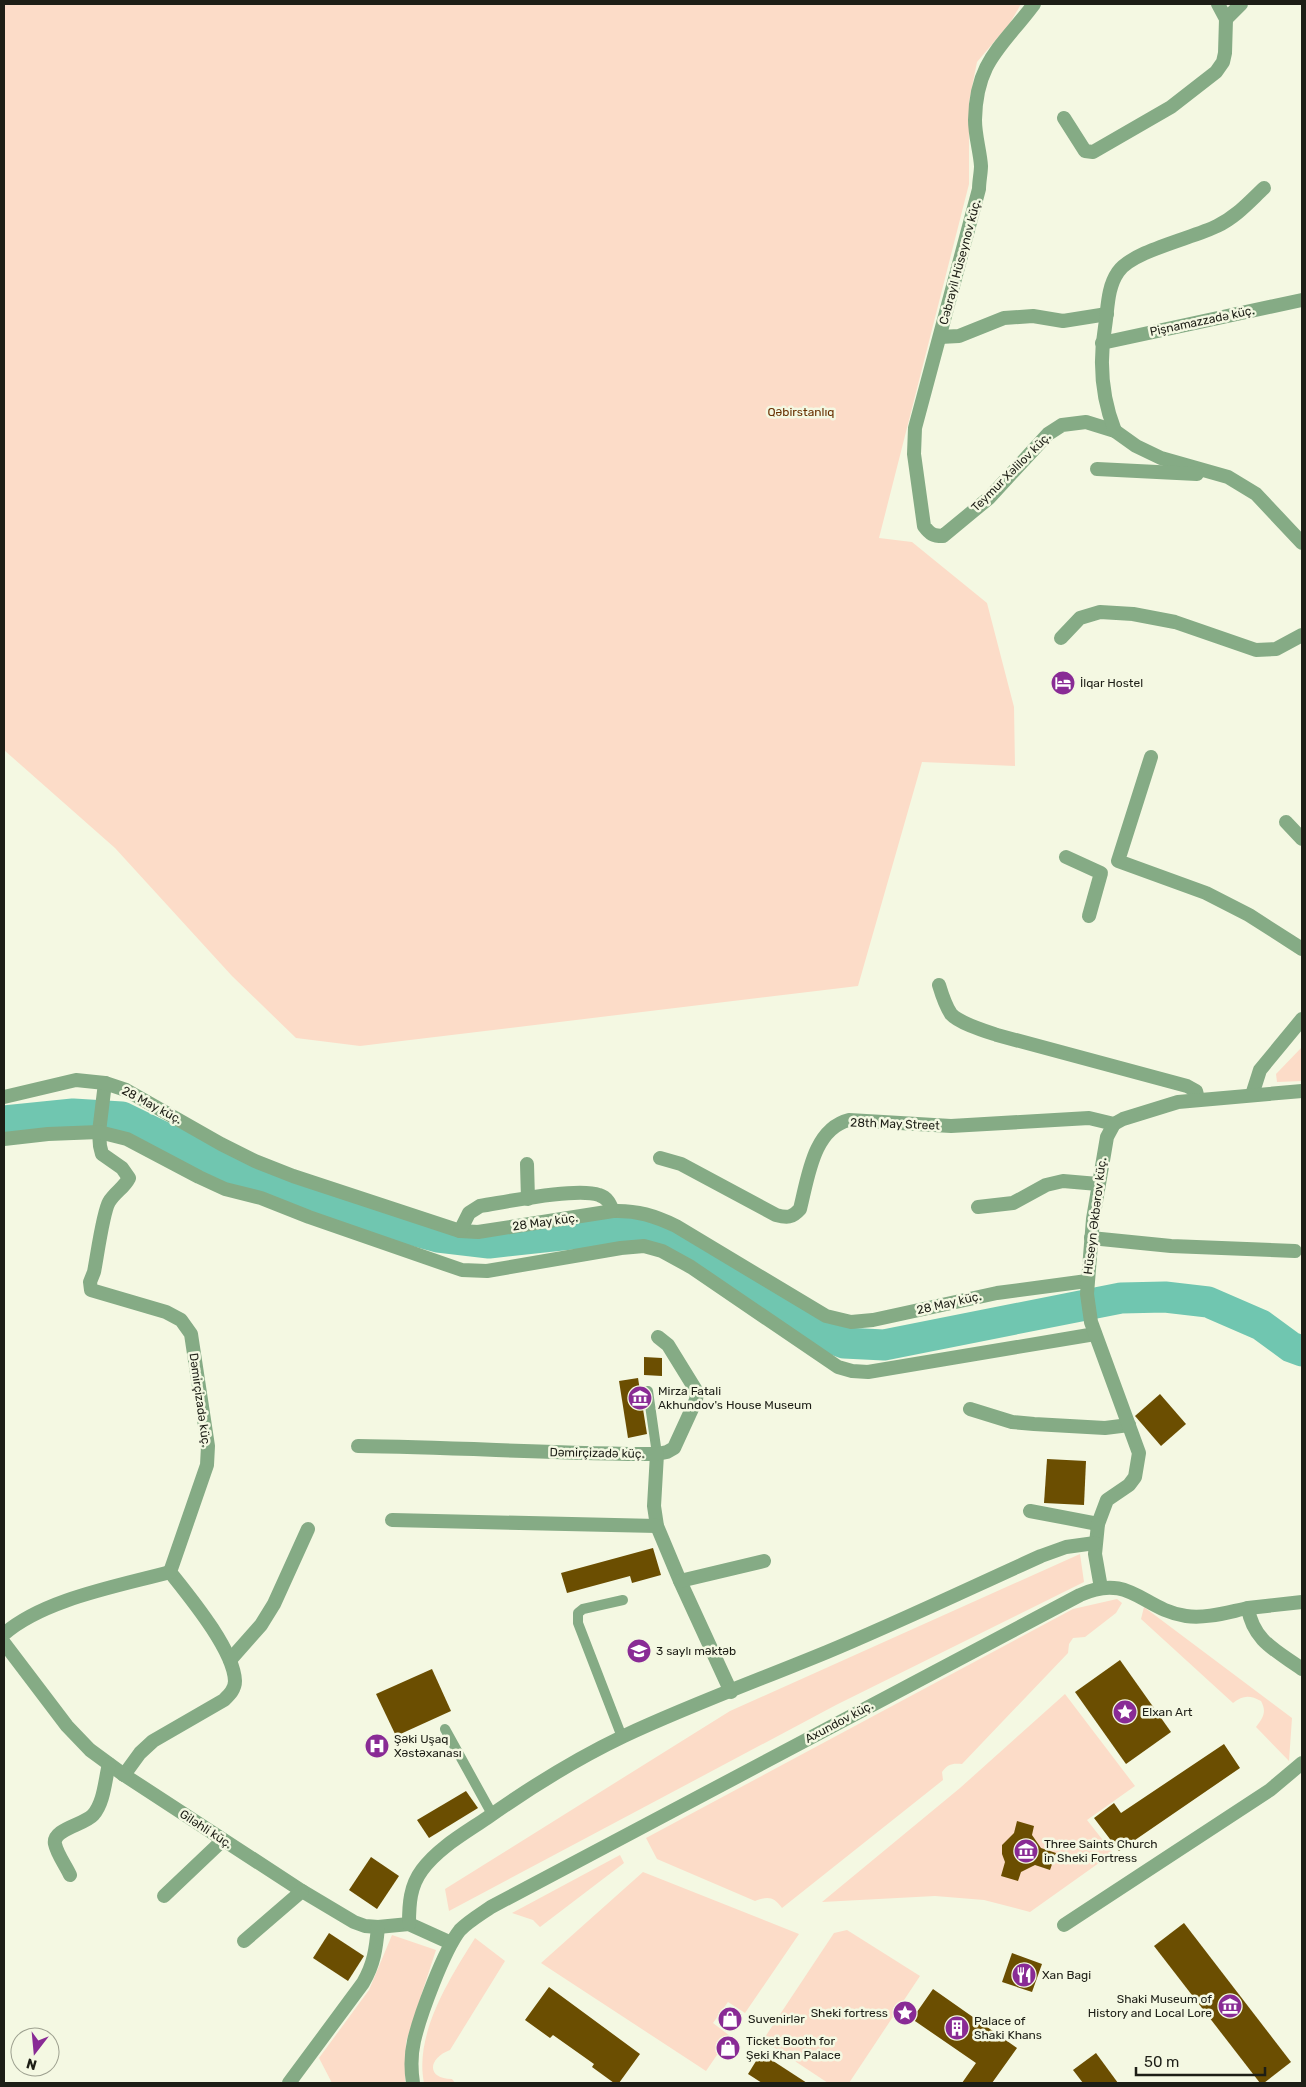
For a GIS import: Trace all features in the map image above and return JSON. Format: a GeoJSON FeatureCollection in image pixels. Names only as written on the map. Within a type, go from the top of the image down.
{"type":"FeatureCollection","features":[{"type":"Feature","properties":{"kind":"street","name":"Cəbrayil Hüseynov küç."},"geometry":{"type":"LineString","coordinates":[[930,533],[924,526],[914,454],[915,428],[979,189],[981,166],[975,121],[978,90],[984,71],[995,50],[1034,4]]}},
{"type":"Feature","properties":{"kind":"street"},"geometry":{"type":"LineString","coordinates":[[1218,4],[1226,19]]}},
{"type":"Feature","properties":{"kind":"street"},"geometry":{"type":"LineString","coordinates":[[1064,118],[1085,151],[1092,152],[1171,107],[1216,72],[1223,62],[1226,19],[1230,4]]}},
{"type":"Feature","properties":{"kind":"street"},"geometry":{"type":"LineString","coordinates":[[1226,19],[1241,4]]}},
{"type":"Feature","properties":{"kind":"street"},"geometry":{"type":"LineString","coordinates":[[1115,431],[1106,408],[1103,386],[1102,343],[1110,286],[1119,270],[1133,258],[1217,226],[1237,214],[1264,188]]}},
{"type":"Feature","properties":{"kind":"street","name":"Pişnamazzadə küç."},"geometry":{"type":"LineString","coordinates":[[1102,343],[1302,300]]}},
{"type":"Feature","properties":{"kind":"street"},"geometry":{"type":"LineString","coordinates":[[940,337],[959,336],[1004,318],[1033,316],[1063,321],[1107,314]]}},
{"type":"Feature","properties":{"kind":"street","name":"Teymur Xəlilov küç."},"geometry":{"type":"LineString","coordinates":[[930,533],[936,536],[943,536],[990,498],[1048,434],[1062,426],[1086,422],[1115,431],[1136,446],[1161,458],[1228,477],[1256,494],[1302,543]]}},
{"type":"Feature","properties":{"kind":"street"},"geometry":{"type":"LineString","coordinates":[[1097,469],[1188,474],[1210,472]]}},
{"type":"Feature","properties":{"kind":"street"},"geometry":{"type":"LineString","coordinates":[[1061,638],[1080,618],[1100,612],[1133,614],[1174,622],[1256,650],[1276,649],[1302,635]]}},
{"type":"Feature","properties":{"kind":"street"},"geometry":{"type":"LineString","coordinates":[[1089,916],[1101,873],[1118,861],[1151,757]]}},
{"type":"Feature","properties":{"kind":"street"},"geometry":{"type":"LineString","coordinates":[[1286,822],[1302,839]]}},
{"type":"Feature","properties":{"kind":"street"},"geometry":{"type":"LineString","coordinates":[[1066,857],[1101,873]]}},
{"type":"Feature","properties":{"kind":"street"},"geometry":{"type":"LineString","coordinates":[[1118,861],[1206,893],[1249,914],[1302,949]]}},
{"type":"Feature","properties":{"kind":"street"},"geometry":{"type":"LineString","coordinates":[[939,985],[952,1016],[969,1024],[997,1035],[1186,1086],[1196,1091],[1198,1099]]}},
{"type":"Feature","properties":{"kind":"street"},"geometry":{"type":"LineString","coordinates":[[1252,1095],[1260,1070],[1302,1019]]}},
{"type":"Feature","properties":{"kind":"street","name":"28 May küç."},"geometry":{"type":"LineString","coordinates":[[4,1098],[76,1080],[106,1083],[126,1090],[221,1144],[255,1161],[294,1176],[460,1231],[478,1232],[613,1211],[628,1210],[652,1215],[676,1226],[826,1316],[850,1322],[873,1320],[997,1292],[1087,1287]]}},
{"type":"Feature","properties":{"kind":"street"},"geometry":{"type":"LineString","coordinates":[[99,1128],[106,1083]]}},
{"type":"Feature","properties":{"kind":"street"},"geometry":{"type":"LineString","coordinates":[[1114,1124],[1123,1119],[1178,1102],[1302,1091]]}},
{"type":"Feature","properties":{"kind":"street","name":"28th May Street"},"geometry":{"type":"LineString","coordinates":[[660,1158],[681,1164],[776,1215],[786,1218],[794,1215],[800,1209],[814,1156],[825,1136],[838,1123],[849,1120],[951,1126],[1089,1118],[1114,1124]]}},
{"type":"Feature","properties":{"kind":"street","name":"Hüseyn Əkbərov küç."},"geometry":{"type":"LineString","coordinates":[[1093,1328],[1087,1287],[1091,1238],[1105,1143],[1114,1124]]}},
{"type":"Feature","properties":{"kind":"street"},"geometry":{"type":"LineString","coordinates":[[4,1139],[99,1128],[127,1139],[226,1189],[261,1198],[309,1217],[462,1270],[487,1271],[621,1248],[644,1246],[662,1251],[691,1267],[838,1367],[852,1371],[868,1372],[1093,1328],[1139,1453],[1135,1477],[1129,1486],[1107,1500],[1098,1524],[1095,1543],[1101,1588]]}},
{"type":"Feature","properties":{"kind":"street","name":"Dəmirçizadə küç."},"geometry":{"type":"LineString","coordinates":[[99,1128],[102,1154],[122,1168],[129,1178],[125,1186],[115,1193],[108,1204],[94,1272],[90,1282],[92,1290],[166,1312],[181,1320],[191,1334],[208,1446],[207,1465],[170,1572]]}},
{"type":"Feature","properties":{"kind":"street"},"geometry":{"type":"LineString","coordinates":[[527,1164],[528,1199]]}},
{"type":"Feature","properties":{"kind":"street"},"geometry":{"type":"LineString","coordinates":[[978,1207],[1013,1203],[1046,1185],[1063,1181],[1098,1184]]}},
{"type":"Feature","properties":{"kind":"street"},"geometry":{"type":"LineString","coordinates":[[460,1231],[469,1213],[480,1206],[578,1192],[598,1194],[608,1200],[613,1211]]}},
{"type":"Feature","properties":{"kind":"street"},"geometry":{"type":"LineString","coordinates":[[1091,1238],[1171,1246],[1295,1251]]}},
{"type":"Feature","properties":{"kind":"street"},"geometry":{"type":"LineString","coordinates":[[658,1337],[668,1345],[694,1386],[696,1400],[674,1448],[657,1454],[654,1506],[657,1526],[731,1692]]}},
{"type":"Feature","properties":{"kind":"street"},"geometry":{"type":"LineString","coordinates":[[970,1410],[1012,1422],[1104,1428],[1128,1425]]}},
{"type":"Feature","properties":{"kind":"street","name":"Dəmirçizadə küç."},"geometry":{"type":"LineString","coordinates":[[358,1446],[446,1446],[604,1454],[657,1454]]}},
{"type":"Feature","properties":{"kind":"street"},"geometry":{"type":"LineString","coordinates":[[1030,1511],[1098,1524]]}},
{"type":"Feature","properties":{"kind":"street"},"geometry":{"type":"LineString","coordinates":[[392,1520],[657,1526]]}},
{"type":"Feature","properties":{"kind":"street"},"geometry":{"type":"LineString","coordinates":[[230,1660],[260,1625],[274,1604],[308,1529]]}},
{"type":"Feature","properties":{"kind":"street"},"geometry":{"type":"LineString","coordinates":[[451,1943],[409,1924],[408,1904],[412,1888],[421,1871],[447,1846],[492,1814],[558,1773],[622,1737],[829,1651],[1041,1556],[1066,1548],[1095,1543]]}},
{"type":"Feature","properties":{"kind":"street"},"geometry":{"type":"LineString","coordinates":[[680,1581],[764,1561]]}},
{"type":"Feature","properties":{"kind":"street"},"geometry":{"type":"LineString","coordinates":[[4,1634],[18,1622],[39,1610],[170,1572],[214,1632],[230,1660],[235,1681],[233,1691],[224,1700],[153,1741],[140,1753],[124,1775]]}},
{"type":"Feature","properties":{"kind":"street","name":"Axundov küç."},"geometry":{"type":"LineString","coordinates":[[413,2083],[412,2059],[414,2041],[432,1989],[451,1943],[461,1929],[492,1907],[1080,1595],[1101,1588],[1120,1588],[1185,1616],[1200,1616],[1302,1602]]}},
{"type":"Feature","properties":{"kind":"street"},"geometry":{"type":"LineString","coordinates":[[1248,1608],[1254,1631],[1262,1640],[1302,1669]]}},
{"type":"Feature","properties":{"kind":"street","name":"Giləhli küç."},"geometry":{"type":"LineString","coordinates":[[4,1643],[68,1726],[90,1750],[108,1764],[222,1840],[354,1922],[378,1928],[409,1924]]}},
{"type":"Feature","properties":{"kind":"street"},"geometry":{"type":"LineString","coordinates":[[1064,1925],[1270,1790],[1302,1762]]}},
{"type":"Feature","properties":{"kind":"street"},"geometry":{"type":"LineString","coordinates":[[70,1875],[55,1844],[55,1838],[59,1832],[92,1816],[100,1805],[108,1764]]}},
{"type":"Feature","properties":{"kind":"street"},"geometry":{"type":"LineString","coordinates":[[164,1896],[222,1840]]}},
{"type":"Feature","properties":{"kind":"street"},"geometry":{"type":"LineString","coordinates":[[244,1941],[302,1891]]}},
{"type":"Feature","properties":{"kind":"street"},"geometry":{"type":"LineString","coordinates":[[289,2083],[363,1983],[372,1967],[376,1953],[378,1928]]}},
{"type":"Feature","properties":{"kind":"lane"},"geometry":{"type":"LineString","coordinates":[[648,1391],[657,1454]]}},
{"type":"Feature","properties":{"kind":"lane"},"geometry":{"type":"LineString","coordinates":[[622,1737],[578,1623],[578,1613],[583,1609],[623,1600]]}},
{"type":"Feature","properties":{"kind":"lane"},"geometry":{"type":"LineString","coordinates":[[445,1729],[492,1814]]}},
{"type":"Feature","properties":{"kind":"green space","name":"Qəbirstanlıq"},"geometry":{"type":"Polygon","coordinates":[[[4,4],[1021,4],[1010,23],[977,62],[969,102],[969,184],[879,538],[912,542],[987,603],[1014,707],[1015,766],[922,762],[858,986],[360,1046],[296,1038],[232,976],[115,848],[4,750],[4,4]]]}},
{"type":"Feature","properties":{"kind":"green space"},"geometry":{"type":"Polygon","coordinates":[[[1302,1047],[1302,1081],[1277,1082],[1276,1074],[1302,1047]]]}},
{"type":"Feature","properties":{"kind":"green space"},"geometry":{"type":"Polygon","coordinates":[[[1080,1554],[1084,1582],[836,1705],[449,1911],[445,1889],[730,1711],[1080,1554]]]}},
{"type":"Feature","properties":{"kind":"green space"},"geometry":{"type":"Polygon","coordinates":[[[1117,1599],[1122,1603],[1116,1613],[1085,1637],[1073,1638],[1069,1644],[1068,1653],[962,1764],[953,1764],[946,1767],[942,1772],[943,1780],[782,1908],[770,1898],[755,1901],[657,1859],[646,1838],[1073,1609],[1117,1599]]]}},
{"type":"Feature","properties":{"kind":"green space"},"geometry":{"type":"Polygon","coordinates":[[[1144,1607],[1292,1718],[1289,1761],[1256,1727],[1263,1715],[1264,1708],[1261,1701],[1247,1697],[1240,1698],[1233,1703],[1141,1619],[1144,1607]]]}},
{"type":"Feature","properties":{"kind":"green space"},"geometry":{"type":"Polygon","coordinates":[[[1065,1694],[1135,1786],[1087,1820],[1113,1853],[1030,1912],[984,1900],[935,1896],[822,1902],[960,1788],[1065,1694]]]}},
{"type":"Feature","properties":{"kind":"green space"},"geometry":{"type":"Polygon","coordinates":[[[620,1855],[624,1863],[540,1927],[533,1920],[512,1913],[620,1855]]]}},
{"type":"Feature","properties":{"kind":"green space"},"geometry":{"type":"Polygon","coordinates":[[[643,1872],[799,1934],[745,2013],[728,2002],[713,2023],[730,2036],[706,2071],[541,1963],[643,1872]]]}},
{"type":"Feature","properties":{"kind":"green space"},"geometry":{"type":"Polygon","coordinates":[[[847,1930],[920,1976],[849,2083],[828,2083],[763,2040],[834,1933],[847,1930]]]}},
{"type":"Feature","properties":{"kind":"green space"},"geometry":{"type":"Polygon","coordinates":[[[392,1935],[436,1950],[406,2042],[405,2083],[332,2083],[319,2058],[369,1990],[392,1935]]]}},
{"type":"Feature","properties":{"kind":"green space"},"geometry":{"type":"Polygon","coordinates":[[[475,1938],[505,1961],[450,2050],[437,2058],[434,2063],[434,2072],[438,2076],[452,2079],[455,2083],[424,2083],[422,2064],[429,2026],[445,1989],[475,1938]]]}},
{"type":"Feature","properties":{"kind":"building"},"geometry":{"type":"Polygon","coordinates":[[[644,1357],[662,1358],[662,1376],[644,1375],[644,1357]]]}},
{"type":"Feature","properties":{"kind":"building"},"geometry":{"type":"Polygon","coordinates":[[[638,1378],[647,1434],[628,1438],[619,1381],[638,1378]]]}},
{"type":"Feature","properties":{"kind":"building"},"geometry":{"type":"Polygon","coordinates":[[[1160,1394],[1186,1424],[1161,1446],[1135,1416],[1160,1394]]]}},
{"type":"Feature","properties":{"kind":"building"},"geometry":{"type":"Polygon","coordinates":[[[1047,1459],[1086,1461],[1084,1505],[1044,1503],[1047,1459]]]}},
{"type":"Feature","properties":{"kind":"building"},"geometry":{"type":"Polygon","coordinates":[[[653,1548],[661,1575],[632,1583],[630,1576],[567,1593],[561,1573],[653,1548]]]}},
{"type":"Feature","properties":{"kind":"building"},"geometry":{"type":"Polygon","coordinates":[[[1120,1660],[1171,1732],[1126,1764],[1075,1692],[1120,1660]]]}},
{"type":"Feature","properties":{"kind":"building"},"geometry":{"type":"Polygon","coordinates":[[[432,1669],[451,1711],[396,1736],[376,1694],[432,1669]]]}},
{"type":"Feature","properties":{"kind":"building"},"geometry":{"type":"Polygon","coordinates":[[[1224,1744],[1240,1768],[1119,1851],[1094,1818],[1114,1803],[1121,1813],[1224,1744]]]}},
{"type":"Feature","properties":{"kind":"building"},"geometry":{"type":"Polygon","coordinates":[[[466,1791],[478,1808],[429,1838],[417,1820],[466,1791]]]}},
{"type":"Feature","properties":{"kind":"building","name":"Three Saints Church in Sheki Fortress"},"geometry":{"type":"Polygon","coordinates":[[[1017,1821],[1034,1826],[1032,1835],[1041,1848],[1056,1853],[1050,1870],[1035,1865],[1021,1872],[1018,1881],[1001,1876],[1005,1862],[1002,1854],[1002,1845],[1014,1833],[1017,1821]]]}},
{"type":"Feature","properties":{"kind":"building"},"geometry":{"type":"Polygon","coordinates":[[[371,1857],[399,1876],[377,1909],[349,1890],[371,1857]]]}},
{"type":"Feature","properties":{"kind":"building"},"geometry":{"type":"Polygon","coordinates":[[[1184,1923],[1291,2062],[1264,2083],[1260,2083],[1154,1946],[1184,1923]]]}},
{"type":"Feature","properties":{"kind":"building"},"geometry":{"type":"Polygon","coordinates":[[[329,1933],[364,1956],[348,1981],[313,1958],[329,1933]]]}},
{"type":"Feature","properties":{"kind":"building"},"geometry":{"type":"Polygon","coordinates":[[[1012,1953],[1042,1964],[1032,1992],[1002,1982],[1012,1953]]]}},
{"type":"Feature","properties":{"kind":"building"},"geometry":{"type":"Polygon","coordinates":[[[549,1987],[640,2054],[619,2083],[614,2083],[592,2067],[594,2064],[553,2035],[550,2038],[525,2020],[549,1987]]]}},
{"type":"Feature","properties":{"kind":"building","name":"Palace of Shaki Khans"},"geometry":{"type":"Polygon","coordinates":[[[933,1989],[1017,2048],[992,2083],[962,2083],[976,2063],[912,2019],[933,1989]]]}},
{"type":"Feature","properties":{"kind":"building"},"geometry":{"type":"Polygon","coordinates":[[[730,2007],[742,2015],[731,2031],[719,2023],[730,2007]]]}},
{"type":"Feature","properties":{"kind":"building"},"geometry":{"type":"Polygon","coordinates":[[[761,2053],[807,2083],[762,2083],[748,2074],[761,2053]]]}},
{"type":"Feature","properties":{"kind":"building"},"geometry":{"type":"Polygon","coordinates":[[[1096,2053],[1118,2083],[1083,2083],[1073,2070],[1096,2053]]]}},
{"type":"Feature","properties":{"kind":"waterway"},"geometry":{"type":"LineString","coordinates":[[4,1121],[73,1114],[122,1117],[208,1159],[281,1189],[372,1219],[438,1237],[489,1243],[571,1234],[639,1230],[689,1248],[821,1334],[844,1343],[884,1345],[1121,1298],[1165,1297],[1208,1302],[1261,1325],[1291,1347],[1302,1351]]}},
{"type":"Feature","properties":{"kind":"place","name":"İlqar Hostel"},"geometry":{"type":"Point","coordinates":[1063,683]}},
{"type":"Feature","properties":{"kind":"place","name":"Mirza Fatali Akhundov's House Museum"},"geometry":{"type":"Point","coordinates":[640,1398]}},
{"type":"Feature","properties":{"kind":"place","name":"3 saylı məktəb"},"geometry":{"type":"Point","coordinates":[639,1651]}},
{"type":"Feature","properties":{"kind":"place","name":"Elxan Art"},"geometry":{"type":"Point","coordinates":[1125,1712]}},
{"type":"Feature","properties":{"kind":"place","name":"Şəki Uşaq Xəstəxanası"},"geometry":{"type":"Point","coordinates":[377,1746]}},
{"type":"Feature","properties":{"kind":"place","name":"Three Saints Church in Sheki Fortress"},"geometry":{"type":"Point","coordinates":[1026,1851]}},
{"type":"Feature","properties":{"kind":"place","name":"Xan Bagi"},"geometry":{"type":"Point","coordinates":[1024,1975]}},
{"type":"Feature","properties":{"kind":"place","name":"Shaki Museum of History and Local Lore"},"geometry":{"type":"Point","coordinates":[1230,2006]}},
{"type":"Feature","properties":{"kind":"place","name":"Sheki fortress"},"geometry":{"type":"Point","coordinates":[905,2013]}},
{"type":"Feature","properties":{"kind":"place","name":"Suvenirlər"},"geometry":{"type":"Point","coordinates":[730,2019]}},
{"type":"Feature","properties":{"kind":"place","name":"Palace of Shaki Khans"},"geometry":{"type":"Point","coordinates":[957,2028]}},
{"type":"Feature","properties":{"kind":"place","name":"Ticket Booth for Şeki Khan Palace"},"geometry":{"type":"Point","coordinates":[728,2048]}}]}
